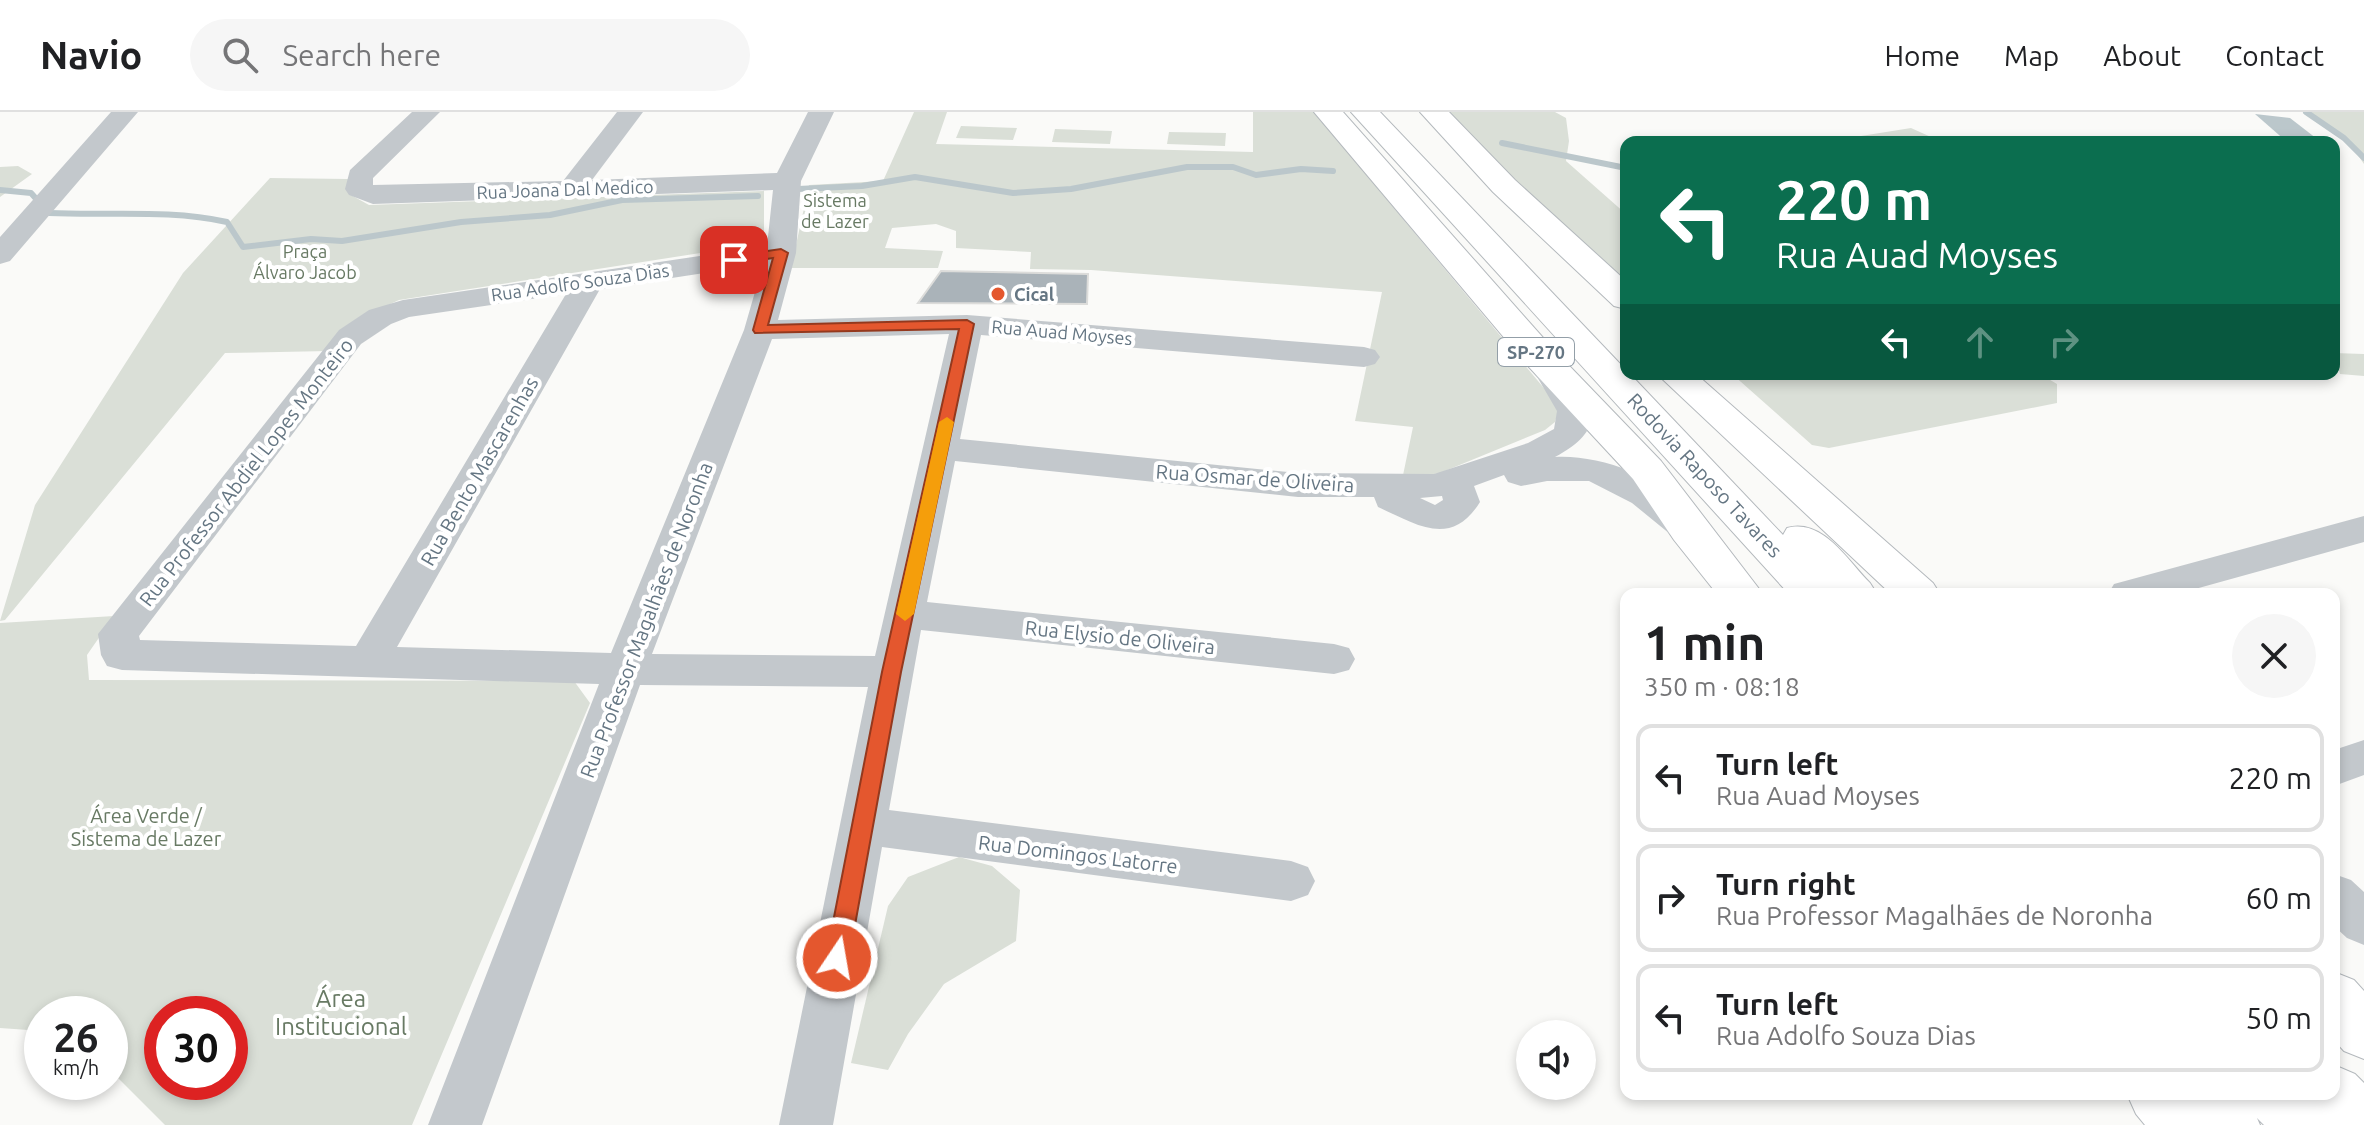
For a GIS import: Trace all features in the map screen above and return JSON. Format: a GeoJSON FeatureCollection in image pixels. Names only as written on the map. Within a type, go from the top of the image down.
{"type":"FeatureCollection","features":[{"type":"Feature","properties":{"kind":"highway","name":"SP-270"},"geometry":{"type":"LineString","coordinates":[[1328,112],[1541,358],[1647,470],[1689,530],[1736,588]]}},
{"type":"Feature","properties":{"kind":"highway","name":"Rodovia Raposo Tavares"},"geometry":{"type":"LineString","coordinates":[[1365,112],[1808,588]]}},
{"type":"Feature","properties":{"kind":"highway","name":"SP-270"},"geometry":{"type":"LineString","coordinates":[[1395,112],[1444,173],[1620,349]]}},
{"type":"Feature","properties":{"kind":"highway"},"geometry":{"type":"LineString","coordinates":[[1434,112],[1504,186],[1620,293]]}},
{"type":"Feature","properties":{"kind":"highway"},"geometry":{"type":"LineString","coordinates":[[1444,173],[1480,197],[1620,324]]}},
{"type":"Feature","properties":{"kind":"highway","name":"Rodovia Raposo Tavares"},"geometry":{"type":"LineString","coordinates":[[1651,380],[1849,588]]}},
{"type":"Feature","properties":{"kind":"highway"},"geometry":{"type":"LineString","coordinates":[[1682,380],[1911,588]]}},
{"type":"Feature","properties":{"kind":"highway"},"geometry":{"type":"LineString","coordinates":[[1714,380],[1922,588]]}},
{"type":"Feature","properties":{"kind":"highway"},"geometry":{"type":"LineString","coordinates":[[1690,459],[1791,588]]}},
{"type":"Feature","properties":{"kind":"highway"},"geometry":{"type":"LineString","coordinates":[[2340,1005],[2364,1032]]}},
{"type":"Feature","properties":{"kind":"highway"},"geometry":{"type":"LineString","coordinates":[[2162,1100],[2184,1125]]}},
{"type":"Feature","properties":{"kind":"highway"},"geometry":{"type":"LineString","coordinates":[[2210,1100],[2230,1125]]}},
{"type":"Feature","properties":{"kind":"highway"},"geometry":{"type":"LineString","coordinates":[[2281,1100],[2304,1125]]}},
{"type":"Feature","properties":{"kind":"highway"},"geometry":{"type":"LineString","coordinates":[[2340,1100],[2364,1125]]}},
{"type":"Feature","properties":{"kind":"street"},"geometry":{"type":"LineString","coordinates":[[0,255],[125,112]]}},
{"type":"Feature","properties":{"kind":"street","name":"Rua Joana Dal Medico"},"geometry":{"type":"LineString","coordinates":[[427,112],[360,176],[359,189],[373,196],[787,181]]}},
{"type":"Feature","properties":{"kind":"street"},"geometry":{"type":"LineString","coordinates":[[572,188],[630,112]]}},
{"type":"Feature","properties":{"kind":"street","name":"Rua Professor Magalhães de Noronha"},"geometry":{"type":"LineString","coordinates":[[455,1125],[625,669],[760,330],[781,253],[787,181],[821,112]]}},
{"type":"Feature","properties":{"kind":"street","name":"Rua Adolfo Souza Dias"},"geometry":{"type":"LineString","coordinates":[[380,317],[403,309],[781,253]]}},
{"type":"Feature","properties":{"kind":"street","name":"Rua Bento Mascarenhas"},"geometry":{"type":"LineString","coordinates":[[368,662],[589,281]]}},
{"type":"Feature","properties":{"kind":"street","name":"Rua Professor Abdiel Lopes Monteiro"},"geometry":{"type":"LineString","coordinates":[[368,662],[122,655],[118,634],[350,337],[380,317]]}},
{"type":"Feature","properties":{"kind":"street"},"geometry":{"type":"LineString","coordinates":[[818,1123],[892,672],[967,324]]}},
{"type":"Feature","properties":{"kind":"street","name":"Rua Auad Moyses"},"geometry":{"type":"LineString","coordinates":[[760,330],[967,324],[1364,357]]}},
{"type":"Feature","properties":{"kind":"street","name":"Rua Osmar de Oliveira"},"geometry":{"type":"LineString","coordinates":[[941,448],[1298,485],[1436,486],[1556,445],[1567,436],[1574,424],[1574,411],[1567,395],[1541,358]]}},
{"type":"Feature","properties":{"kind":"street"},"geometry":{"type":"LineString","coordinates":[[1298,485],[1341,494],[1391,499],[1423,516],[1437,518],[1453,514],[1462,502],[1459,491],[1553,467],[1577,466],[1605,471],[1625,480],[1656,501],[1689,530]]}},
{"type":"Feature","properties":{"kind":"street"},"geometry":{"type":"LineString","coordinates":[[2150,588],[2364,529]]}},
{"type":"Feature","properties":{"kind":"street","name":"Rua Elysio de Oliveira"},"geometry":{"type":"LineString","coordinates":[[905,614],[1334,659]]}},
{"type":"Feature","properties":{"kind":"street"},"geometry":{"type":"LineString","coordinates":[[368,662],[892,672]]}},
{"type":"Feature","properties":{"kind":"street"},"geometry":{"type":"LineString","coordinates":[[2340,766],[2364,757]]}},
{"type":"Feature","properties":{"kind":"street","name":"Rua Domingos Latorre"},"geometry":{"type":"LineString","coordinates":[[865,826],[1291,881]]}},
{"type":"Feature","properties":{"kind":"street"},"geometry":{"type":"LineString","coordinates":[[2340,901],[2364,923]]}},
{"type":"Feature","properties":{"kind":"green space","name":"Sistema de Lazer"},"geometry":{"type":"Polygon","coordinates":[[[914,112],[947,112],[936,144],[1253,152],[1253,112],[1314,112],[1553,399],[1558,412],[1555,422],[1545,430],[1440,473],[1402,480],[1413,427],[1355,421],[1382,292],[1091,270],[1030,269],[1031,252],[956,248],[956,231],[936,224],[892,228],[885,248],[943,251],[938,268],[791,268],[809,185],[883,181],[914,112]]]}},
{"type":"Feature","properties":{"kind":"green space"},"geometry":{"type":"Polygon","coordinates":[[[1448,112],[1555,112],[1566,118],[1569,141],[1566,161],[1620,209],[1620,277],[1537,204],[1448,112]]]}},
{"type":"Feature","properties":{"kind":"green space"},"geometry":{"type":"Polygon","coordinates":[[[2306,112],[2364,112],[2364,164],[2348,141],[2306,112]]]}},
{"type":"Feature","properties":{"kind":"green space"},"geometry":{"type":"Polygon","coordinates":[[[961,126],[1017,128],[1013,140],[956,138],[961,126]]]}},
{"type":"Feature","properties":{"kind":"green space"},"geometry":{"type":"Polygon","coordinates":[[[1911,128],[1929,136],[1861,136],[1911,128]]]}},
{"type":"Feature","properties":{"kind":"green space"},"geometry":{"type":"Polygon","coordinates":[[[1055,129],[1112,131],[1110,144],[1052,142],[1055,129]]]}},
{"type":"Feature","properties":{"kind":"green space"},"geometry":{"type":"Polygon","coordinates":[[[1169,132],[1226,133],[1225,146],[1167,144],[1169,132]]]}},
{"type":"Feature","properties":{"kind":"green space"},"geometry":{"type":"Polygon","coordinates":[[[18,166],[32,174],[0,197],[0,167],[18,166]]]}},
{"type":"Feature","properties":{"kind":"green space","name":"Praça Álvaro Jacob"},"geometry":{"type":"Polygon","coordinates":[[[270,178],[348,179],[351,195],[369,205],[764,191],[764,241],[399,300],[373,312],[329,351],[225,353],[5,620],[0,621],[35,505],[183,273],[270,178]]]}},
{"type":"Feature","properties":{"kind":"green space"},"geometry":{"type":"Polygon","coordinates":[[[2340,353],[2364,354],[2364,376],[2340,374],[2340,353]]]}},
{"type":"Feature","properties":{"kind":"green space"},"geometry":{"type":"Polygon","coordinates":[[[1739,380],[2050,380],[2057,384],[2057,403],[1829,448],[1812,445],[1739,380]]]}},
{"type":"Feature","properties":{"kind":"green space"},"geometry":{"type":"Polygon","coordinates":[[[114,616],[87,655],[89,680],[574,681],[590,703],[412,1125],[165,1125],[128,1088],[128,996],[24,996],[24,1030],[0,1028],[0,623],[114,616]]]}},
{"type":"Feature","properties":{"kind":"green space"},"geometry":{"type":"Polygon","coordinates":[[[959,857],[992,866],[1020,890],[1016,941],[944,984],[908,1034],[888,1070],[851,1063],[888,906],[908,877],[959,857]]]}},
{"type":"Feature","properties":{"kind":"shaded area"},"geometry":{"type":"Polygon","coordinates":[[[2255,114],[2290,118],[2313,136],[2280,136],[2255,114]]]}},
{"type":"Feature","properties":{"kind":"building","name":"Cical"},"geometry":{"type":"Polygon","coordinates":[[[941,271],[1088,274],[1087,304],[918,303],[941,271]]]}},
{"type":"Feature","properties":{"kind":"waterway"},"geometry":{"type":"LineString","coordinates":[[2306,112],[2344,138],[2364,158]]}},
{"type":"Feature","properties":{"kind":"waterway"},"geometry":{"type":"LineString","coordinates":[[1502,143],[1620,167]]}},
{"type":"Feature","properties":{"kind":"waterway"},"geometry":{"type":"LineString","coordinates":[[798,189],[862,186],[915,177],[1013,193],[1071,189],[1187,167],[1233,167],[1256,175],[1301,169],[1333,171]]}},
{"type":"Feature","properties":{"kind":"waterway"},"geometry":{"type":"LineString","coordinates":[[0,190],[31,193],[39,202]]}},
{"type":"Feature","properties":{"kind":"waterway"},"geometry":{"type":"LineString","coordinates":[[49,213],[161,214],[205,218],[227,222],[243,247],[311,239],[342,241],[461,222],[550,215],[622,200],[758,196]]}},
{"type":"Feature","properties":{"kind":"slow traffic"},"geometry":{"type":"LineString","coordinates":[[905,614],[947,422]]}},
{"type":"Feature","properties":{"kind":"place","name":"Cical"},"geometry":{"type":"Point","coordinates":[998,294]}},
{"type":"Feature","properties":{"kind":"route"},"geometry":{"type":"LineString","coordinates":[[734,260],[781,253],[760,330],[967,324],[892,672],[865,826],[837,958]]}},
{"type":"Feature","properties":{"kind":"park label","name":"Área Verde / Sistema de Lazer"},"geometry":{"type":"Point","coordinates":[146,826]}},
{"type":"Feature","properties":{"kind":"park label","name":"Área Institucional"},"geometry":{"type":"Point","coordinates":[341,1012]}}]}
